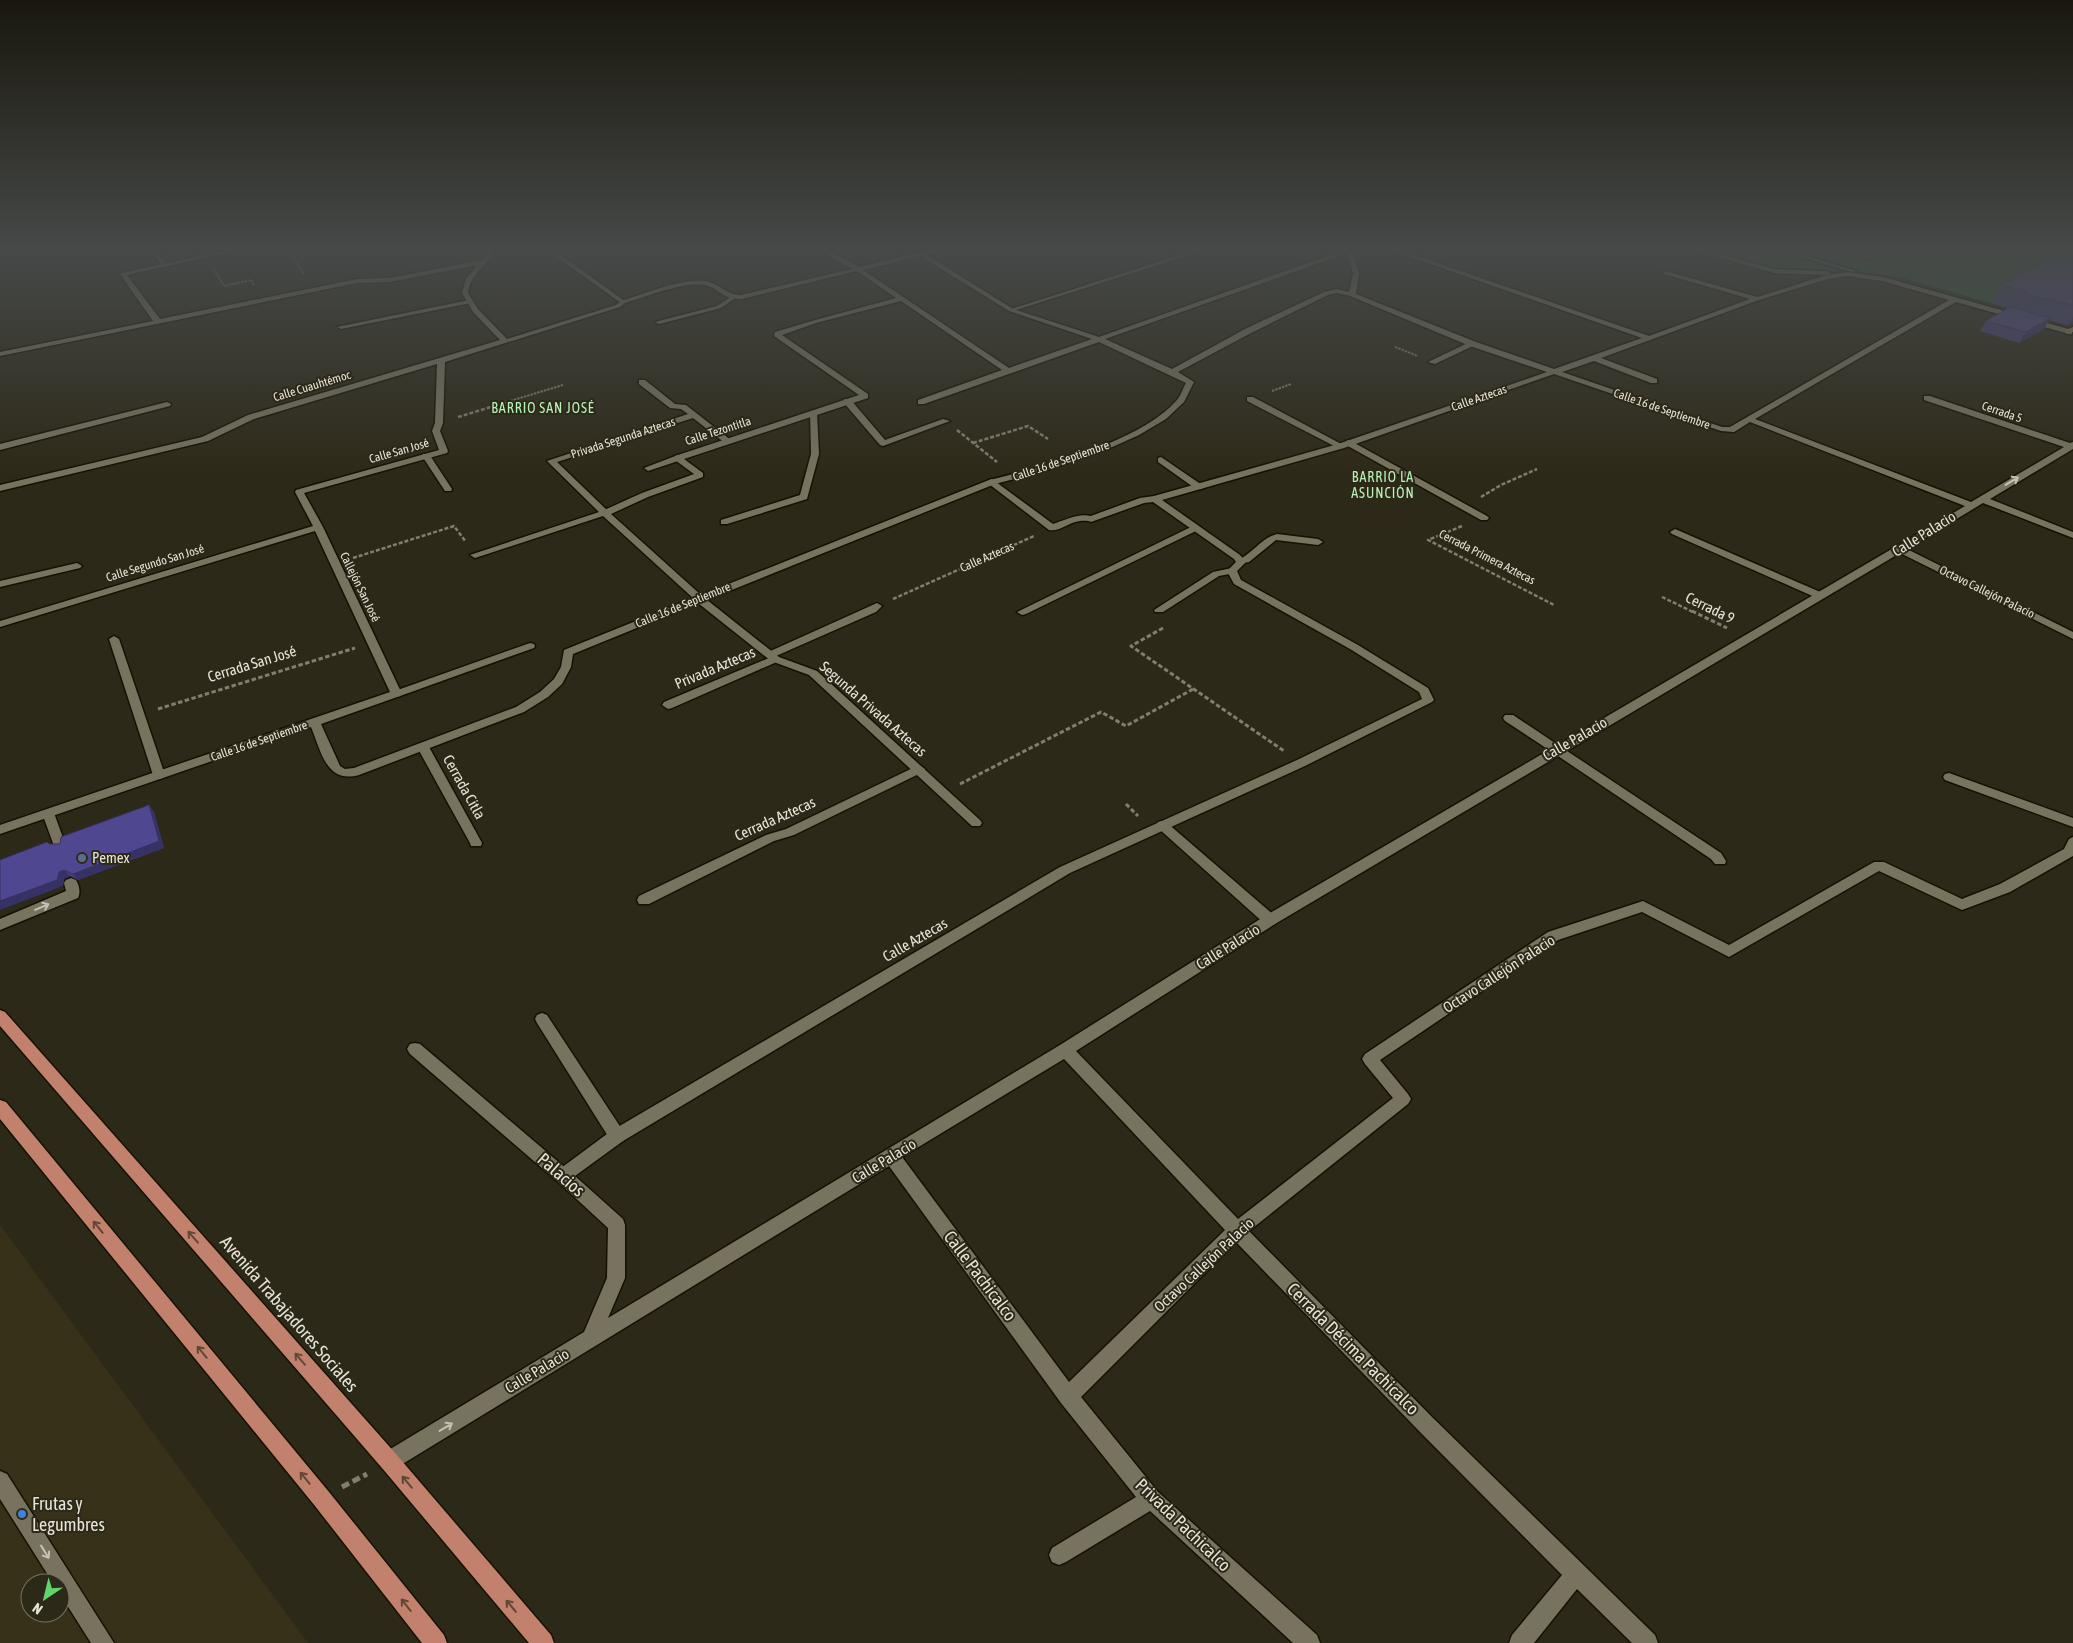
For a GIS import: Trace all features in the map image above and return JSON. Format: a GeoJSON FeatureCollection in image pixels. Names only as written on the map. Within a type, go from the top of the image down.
{"type":"FeatureCollection","features":[{"type":"Feature","properties":{"kind":"main road","name":"Avenida Trabajadores Sociales"},"geometry":{"type":"LineString","coordinates":[[0,1016],[389,1461],[543,1643]]}},
{"type":"Feature","properties":{"kind":"main road"},"geometry":{"type":"LineString","coordinates":[[0,1107],[322,1499],[436,1643]]}},
{"type":"Feature","properties":{"kind":"street"},"geometry":{"type":"LineString","coordinates":[[0,354],[145,325]]}},
{"type":"Feature","properties":{"kind":"street"},"geometry":{"type":"LineString","coordinates":[[341,327],[353,325]]}},
{"type":"Feature","properties":{"kind":"street"},"geometry":{"type":"LineString","coordinates":[[490,325],[505,341]]}},
{"type":"Feature","properties":{"kind":"street","name":"Calle Cuauhtémoc"},"geometry":{"type":"LineString","coordinates":[[0,488],[205,439],[232,429],[251,417],[561,325]]}},
{"type":"Feature","properties":{"kind":"street","name":"Calle Tezontitla"},"geometry":{"type":"LineString","coordinates":[[678,458],[865,396],[778,336],[778,334],[806,325]]}},
{"type":"Feature","properties":{"kind":"street"},"geometry":{"type":"LineString","coordinates":[[939,325],[1007,370]]}},
{"type":"Feature","properties":{"kind":"street"},"geometry":{"type":"LineString","coordinates":[[1055,325],[1100,340],[1172,372]]}},
{"type":"Feature","properties":{"kind":"street"},"geometry":{"type":"LineString","coordinates":[[921,402],[1007,370],[1143,325]]}},
{"type":"Feature","properties":{"kind":"street","name":"Calle 16 de Septiembre"},"geometry":{"type":"LineString","coordinates":[[1172,372],[1259,325]]}},
{"type":"Feature","properties":{"kind":"street","name":"Calle 16 de Septiembre"},"geometry":{"type":"LineString","coordinates":[[1425,325],[1473,344],[1727,431],[1912,325]]}},
{"type":"Feature","properties":{"kind":"street"},"geometry":{"type":"LineString","coordinates":[[1610,325],[1648,338]]}},
{"type":"Feature","properties":{"kind":"street","name":"Calle Aztecas"},"geometry":{"type":"LineString","coordinates":[[1052,528],[1079,518],[1090,519],[1143,500],[1155,499],[1199,487],[1345,444],[1555,372],[1685,325]]}},
{"type":"Feature","properties":{"kind":"street"},"geometry":{"type":"LineString","coordinates":[[2049,325],[2072,331]]}},
{"type":"Feature","properties":{"kind":"street"},"geometry":{"type":"LineString","coordinates":[[1432,362],[1473,344]]}},
{"type":"Feature","properties":{"kind":"street"},"geometry":{"type":"LineString","coordinates":[[1594,358],[1654,381]]}},
{"type":"Feature","properties":{"kind":"street","name":"Calle San José"},"geometry":{"type":"LineString","coordinates":[[299,492],[444,451],[436,431],[439,424],[441,360]]}},
{"type":"Feature","properties":{"kind":"street","name":"Calle 16 de Septiembre"},"geometry":{"type":"LineString","coordinates":[[0,830],[314,722],[335,768],[343,773],[355,772],[513,713],[536,700],[562,675],[566,669],[568,652],[992,482],[1015,477],[1109,445],[1146,428],[1176,407],[1189,390],[1190,382],[1172,372]]}},
{"type":"Feature","properties":{"kind":"street"},"geometry":{"type":"LineString","coordinates":[[642,382],[673,406],[683,407],[728,441]]}},
{"type":"Feature","properties":{"kind":"street","name":"Cerrada 5"},"geometry":{"type":"LineString","coordinates":[[1927,398],[2072,445]]}},
{"type":"Feature","properties":{"kind":"street"},"geometry":{"type":"LineString","coordinates":[[1250,399],[1345,444],[1484,518]]}},
{"type":"Feature","properties":{"kind":"street"},"geometry":{"type":"LineString","coordinates":[[847,401],[883,443],[946,421]]}},
{"type":"Feature","properties":{"kind":"street"},"geometry":{"type":"LineString","coordinates":[[0,447],[167,404]]}},
{"type":"Feature","properties":{"kind":"street"},"geometry":{"type":"LineString","coordinates":[[724,522],[804,497],[815,454],[813,413]]}},
{"type":"Feature","properties":{"kind":"street","name":"Privada Segunda Aztecas"},"geometry":{"type":"LineString","coordinates":[[551,461],[694,415]]}},
{"type":"Feature","properties":{"kind":"street"},"geometry":{"type":"LineString","coordinates":[[1749,419],[1976,502],[2073,535]]}},
{"type":"Feature","properties":{"kind":"street","name":"Calle Palacio"},"geometry":{"type":"LineString","coordinates":[[389,1461],[1065,1050],[1270,920],[1556,750],[1749,639],[2072,445]]}},
{"type":"Feature","properties":{"kind":"street"},"geometry":{"type":"LineString","coordinates":[[426,456],[448,489]]}},
{"type":"Feature","properties":{"kind":"street"},"geometry":{"type":"LineString","coordinates":[[648,468],[678,458]]}},
{"type":"Feature","properties":{"kind":"street","name":"Calle Tezontitla"},"geometry":{"type":"LineString","coordinates":[[475,555],[605,513],[645,495],[700,475],[678,458]]}},
{"type":"Feature","properties":{"kind":"street"},"geometry":{"type":"LineString","coordinates":[[1161,460],[1199,487]]}},
{"type":"Feature","properties":{"kind":"street","name":"Segunda Privada Aztecas"},"geometry":{"type":"LineString","coordinates":[[551,461],[699,599],[773,657],[813,673],[943,792]]}},
{"type":"Feature","properties":{"kind":"street"},"geometry":{"type":"LineString","coordinates":[[992,482],[1052,528]]}},
{"type":"Feature","properties":{"kind":"street","name":"Callejón San José"},"geometry":{"type":"LineString","coordinates":[[299,492],[318,527],[396,694]]}},
{"type":"Feature","properties":{"kind":"street","name":"Calle Aztecas"},"geometry":{"type":"LineString","coordinates":[[563,1176],[617,1136],[1065,870],[1301,763],[1428,700],[1424,690],[1354,647],[1237,582],[1237,558],[1155,499]]}},
{"type":"Feature","properties":{"kind":"street","name":"Calle Segundo San José"},"geometry":{"type":"LineString","coordinates":[[0,624],[318,527]]}},
{"type":"Feature","properties":{"kind":"street"},"geometry":{"type":"LineString","coordinates":[[1022,612],[1195,528]]}},
{"type":"Feature","properties":{"kind":"street"},"geometry":{"type":"LineString","coordinates":[[1675,532],[1821,596]]}},
{"type":"Feature","properties":{"kind":"street"},"geometry":{"type":"LineString","coordinates":[[1159,610],[1216,574],[1236,567],[1250,559],[1272,539],[1279,537],[1318,542]]}},
{"type":"Feature","properties":{"kind":"street","name":"Octavo Callejón Palacio"},"geometry":{"type":"LineString","coordinates":[[1900,549],[2073,636]]}},
{"type":"Feature","properties":{"kind":"street"},"geometry":{"type":"LineString","coordinates":[[0,584],[77,566]]}},
{"type":"Feature","properties":{"kind":"street"},"geometry":{"type":"LineString","coordinates":[[773,657],[877,606]]}},
{"type":"Feature","properties":{"kind":"street"},"geometry":{"type":"LineString","coordinates":[[2060,629],[2073,621]]}},
{"type":"Feature","properties":{"kind":"street"},"geometry":{"type":"LineString","coordinates":[[114,640],[159,775]]}},
{"type":"Feature","properties":{"kind":"street"},"geometry":{"type":"LineString","coordinates":[[314,722],[530,646]]}},
{"type":"Feature","properties":{"kind":"street","name":"Privada Aztecas"},"geometry":{"type":"LineString","coordinates":[[668,705],[773,657]]}},
{"type":"Feature","properties":{"kind":"street"},"geometry":{"type":"LineString","coordinates":[[1508,718],[1716,856],[1720,861]]}},
{"type":"Feature","properties":{"kind":"street","name":"Cerrada Citla"},"geometry":{"type":"LineString","coordinates":[[423,747],[476,843]]}},
{"type":"Feature","properties":{"kind":"street","name":"Cerrada Aztecas"},"geometry":{"type":"LineString","coordinates":[[644,900],[770,838],[790,832],[919,769]]}},
{"type":"Feature","properties":{"kind":"street"},"geometry":{"type":"LineString","coordinates":[[1949,778],[2073,823]]}},
{"type":"Feature","properties":{"kind":"street"},"geometry":{"type":"LineString","coordinates":[[943,792],[976,822]]}},
{"type":"Feature","properties":{"kind":"street"},"geometry":{"type":"LineString","coordinates":[[48,813],[60,846]]}},
{"type":"Feature","properties":{"kind":"street"},"geometry":{"type":"LineString","coordinates":[[1162,825],[1270,920]]}},
{"type":"Feature","properties":{"kind":"street","name":"Octavo Callejón Palacio"},"geometry":{"type":"LineString","coordinates":[[1068,1396],[1236,1231],[1402,1099],[1370,1059],[1553,936],[1643,906],[1729,952],[1879,865],[1962,905],[2005,888],[2072,849]]}},
{"type":"Feature","properties":{"kind":"street"},"geometry":{"type":"LineString","coordinates":[[0,925],[73,894],[71,883]]}},
{"type":"Feature","properties":{"kind":"street"},"geometry":{"type":"LineString","coordinates":[[542,1019],[617,1136]]}},
{"type":"Feature","properties":{"kind":"street","name":"Palacios"},"geometry":{"type":"LineString","coordinates":[[415,1049],[617,1225],[616,1278],[591,1338]]}},
{"type":"Feature","properties":{"kind":"street","name":"Cerrada Décima Pachicalco"},"geometry":{"type":"LineString","coordinates":[[1065,1050],[1236,1231],[1576,1574],[1647,1643]]}},
{"type":"Feature","properties":{"kind":"street","name":"Calle Pachicalco"},"geometry":{"type":"LineString","coordinates":[[892,1156],[1068,1396]]}},
{"type":"Feature","properties":{"kind":"street","name":"Privada Pachicalco"},"geometry":{"type":"LineString","coordinates":[[1068,1396],[1151,1498],[1309,1643]]}},
{"type":"Feature","properties":{"kind":"street"},"geometry":{"type":"LineString","coordinates":[[0,1481],[103,1643]]}},
{"type":"Feature","properties":{"kind":"street"},"geometry":{"type":"LineString","coordinates":[[1059,1555],[1151,1498]]}},
{"type":"Feature","properties":{"kind":"street"},"geometry":{"type":"LineString","coordinates":[[1520,1643],[1576,1574]]}},
{"type":"Feature","properties":{"kind":"path"},"geometry":{"type":"LineString","coordinates":[[1395,347],[1432,362]]}},
{"type":"Feature","properties":{"kind":"path"},"geometry":{"type":"LineString","coordinates":[[439,424],[563,385]]}},
{"type":"Feature","properties":{"kind":"path"},"geometry":{"type":"LineString","coordinates":[[946,421],[1015,477]]}},
{"type":"Feature","properties":{"kind":"path"},"geometry":{"type":"LineString","coordinates":[[973,443],[1028,426],[1048,439]]}},
{"type":"Feature","properties":{"kind":"path"},"geometry":{"type":"LineString","coordinates":[[1466,508],[1501,484],[1536,469]]}},
{"type":"Feature","properties":{"kind":"path","name":"Cerrada Primera Aztecas"},"geometry":{"type":"LineString","coordinates":[[1484,518],[1428,540],[1428,542],[1554,604]]}},
{"type":"Feature","properties":{"kind":"path"},"geometry":{"type":"LineString","coordinates":[[334,564],[454,526],[475,555]]}},
{"type":"Feature","properties":{"kind":"path","name":"Calle Aztecas"},"geometry":{"type":"LineString","coordinates":[[877,606],[1052,528]]}},
{"type":"Feature","properties":{"kind":"path","name":"Cerrada 9"},"geometry":{"type":"LineString","coordinates":[[1662,597],[1749,639]]}},
{"type":"Feature","properties":{"kind":"path"},"geometry":{"type":"LineString","coordinates":[[1159,610],[1164,628],[1131,646],[1195,688],[1301,763]]}},
{"type":"Feature","properties":{"kind":"path","name":"Cerrada San José"},"geometry":{"type":"LineString","coordinates":[[139,715],[373,643]]}},
{"type":"Feature","properties":{"kind":"path"},"geometry":{"type":"LineString","coordinates":[[943,792],[1100,712],[1104,712],[1123,726],[1126,726],[1195,688]]}},
{"type":"Feature","properties":{"kind":"path"},"geometry":{"type":"LineString","coordinates":[[322,1499],[389,1461]]}},
{"type":"Feature","properties":{"kind":"shaded area"},"geometry":{"type":"Polygon","coordinates":[[[0,1225],[308,1643],[0,1643],[0,1225]]]}},
{"type":"Feature","properties":{"kind":"building"},"geometry":{"type":"Polygon","coordinates":[[[1999,325],[2039,325],[2026,332],[1999,325]]]}},
{"type":"Feature","properties":{"kind":"building","name":"Pemex"},"geometry":{"type":"Polygon","coordinates":[[[149,805],[159,841],[73,874],[64,870],[59,872],[57,880],[0,901],[0,860],[47,842],[49,844],[60,844],[61,837],[149,805]]]}},
{"type":"Feature","properties":{"kind":"place","name":"Pemex"},"geometry":{"type":"Point","coordinates":[82,858]}},
{"type":"Feature","properties":{"kind":"place","name":"Frutas y Legumbres"},"geometry":{"type":"Point","coordinates":[22,1514]}},
{"type":"Feature","properties":{"kind":"district","name":"BARRIO SAN JOSÉ"},"geometry":{"type":"Point","coordinates":[543,408]}},
{"type":"Feature","properties":{"kind":"district","name":"BARRIO LA ASUNCIÓN"},"geometry":{"type":"Point","coordinates":[1383,486]}}]}
